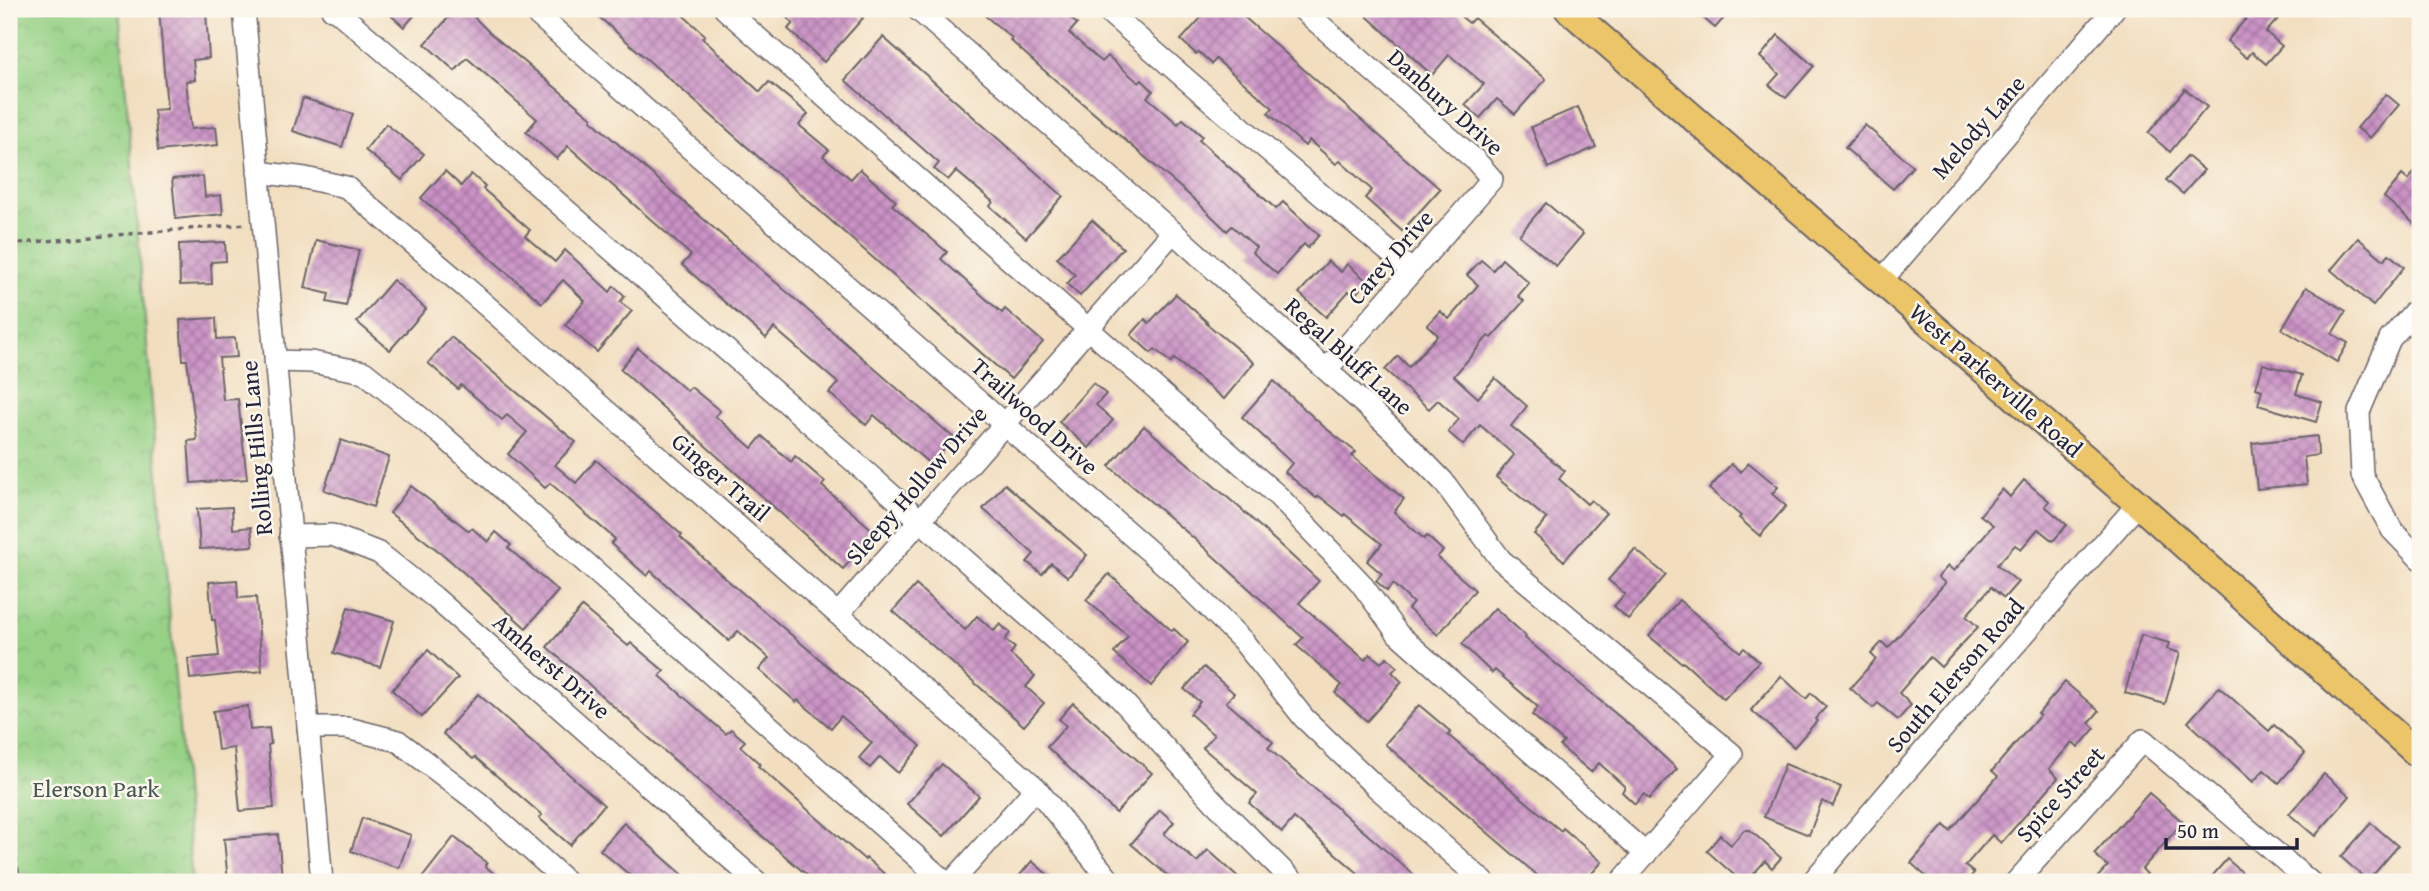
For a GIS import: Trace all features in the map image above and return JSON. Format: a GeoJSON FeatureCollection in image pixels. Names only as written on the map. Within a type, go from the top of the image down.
{"type":"FeatureCollection","features":[{"type":"Feature","properties":{"kind":"main road","name":"West Parkerville Road"},"geometry":{"type":"LineString","coordinates":[[1568,9],[2138,504],[2420,756]]}},
{"type":"Feature","properties":{"kind":"street","name":"Rolling Hills Lane"},"geometry":{"type":"LineString","coordinates":[[244,9],[322,882]]}},
{"type":"Feature","properties":{"kind":"street"},"geometry":{"type":"LineString","coordinates":[[332,9],[920,520],[1117,695],[1214,802],[1294,882]]}},
{"type":"Feature","properties":{"kind":"street","name":"Trailwood Drive"},"geometry":{"type":"LineString","coordinates":[[531,9],[1173,572],[1242,640],[1304,718],[1374,785],[1484,882]]}},
{"type":"Feature","properties":{"kind":"street"},"geometry":{"type":"LineString","coordinates":[[725,9],[1278,496],[1360,582],[1398,634],[1646,854],[1621,882]]}},
{"type":"Feature","properties":{"kind":"street","name":"Regal Bluff Lane"},"geometry":{"type":"LineString","coordinates":[[917,9],[1327,369],[1443,481],[1502,560],[1732,754],[1646,854]]}},
{"type":"Feature","properties":{"kind":"street"},"geometry":{"type":"LineString","coordinates":[[1105,9],[1412,271]]}},
{"type":"Feature","properties":{"kind":"street","name":"Danbury Drive"},"geometry":{"type":"LineString","coordinates":[[1302,9],[1476,161],[1492,179]]}},
{"type":"Feature","properties":{"kind":"street","name":"Melody Lane"},"geometry":{"type":"LineString","coordinates":[[1882,280],[2114,9]]}},
{"type":"Feature","properties":{"kind":"street","name":"Ginger Trail"},"geometry":{"type":"LineString","coordinates":[[258,172],[305,177],[346,187],[474,295],[1037,788],[1111,882]]}},
{"type":"Feature","properties":{"kind":"street","name":"Carey Drive"},"geometry":{"type":"LineString","coordinates":[[1327,369],[1492,179]]}},
{"type":"Feature","properties":{"kind":"street","name":"Sleepy Hollow Drive"},"geometry":{"type":"LineString","coordinates":[[838,614],[1173,232]]}},
{"type":"Feature","properties":{"kind":"street"},"geometry":{"type":"LineString","coordinates":[[2420,305],[2390,339],[2359,412],[2362,475],[2392,530],[2420,559]]}},
{"type":"Feature","properties":{"kind":"street"},"geometry":{"type":"LineString","coordinates":[[275,361],[312,362],[364,372],[442,435],[945,882]]}},
{"type":"Feature","properties":{"kind":"street","name":"South Elerson Road"},"geometry":{"type":"LineString","coordinates":[[1812,882],[2138,504]]}},
{"type":"Feature","properties":{"kind":"street","name":"Amherst Drive"},"geometry":{"type":"LineString","coordinates":[[290,536],[332,535],[379,553],[434,597],[757,882]]}},
{"type":"Feature","properties":{"kind":"street"},"geometry":{"type":"LineString","coordinates":[[308,728],[347,728],[398,741],[478,802],[567,882]]}},
{"type":"Feature","properties":{"kind":"street","name":"Spice Street"},"geometry":{"type":"LineString","coordinates":[[2016,882],[2143,740],[2310,882]]}},
{"type":"Feature","properties":{"kind":"street"},"geometry":{"type":"LineString","coordinates":[[952,882],[1037,788]]}},
{"type":"Feature","properties":{"kind":"path"},"geometry":{"type":"LineString","coordinates":[[9,244],[263,222]]}},
{"type":"Feature","properties":{"kind":"path"},"geometry":{"type":"LineString","coordinates":[[9,818],[20,882]]}},
{"type":"Feature","properties":{"kind":"green space","name":"Elerson Park"},"geometry":{"type":"Polygon","coordinates":[[[9,9],[119,9],[192,882],[9,882],[9,9]]]}},
{"type":"Feature","properties":{"kind":"building"},"geometry":{"type":"Polygon","coordinates":[[[159,9],[189,9],[189,13],[206,11],[209,58],[193,60],[195,80],[186,81],[191,129],[216,127],[218,145],[158,151],[154,110],[167,109],[159,9]]]}},
{"type":"Feature","properties":{"kind":"building"},"geometry":{"type":"Polygon","coordinates":[[[384,9],[420,9],[404,27],[384,9]]]}},
{"type":"Feature","properties":{"kind":"building"},"geometry":{"type":"Polygon","coordinates":[[[456,9],[466,9],[490,33],[592,118],[591,120],[645,168],[954,438],[931,465],[874,415],[866,425],[829,393],[838,383],[774,328],[766,338],[682,265],[691,255],[568,146],[557,159],[526,132],[537,119],[467,58],[455,71],[425,44],[456,9]]]}},
{"type":"Feature","properties":{"kind":"building"},"geometry":{"type":"Polygon","coordinates":[[[590,9],[676,9],[705,35],[702,38],[760,92],[769,82],[808,114],[799,125],[829,150],[823,156],[851,179],[860,169],[896,201],[892,205],[947,252],[941,259],[1002,313],[1005,309],[1043,342],[1011,379],[590,9]]]}},
{"type":"Feature","properties":{"kind":"building"},"geometry":{"type":"Polygon","coordinates":[[[777,9],[852,9],[863,18],[824,62],[788,29],[793,23],[777,9]]]}},
{"type":"Feature","properties":{"kind":"building"},"geometry":{"type":"Polygon","coordinates":[[[977,9],[1061,9],[1077,24],[1069,33],[1102,62],[1108,56],[1139,83],[1142,80],[1153,91],[1147,97],[1178,124],[1183,119],[1202,136],[1199,140],[1276,209],[1283,202],[1319,235],[1308,248],[1304,244],[1277,274],[1252,252],[1256,247],[1232,226],[1227,231],[977,9]]]}},
{"type":"Feature","properties":{"kind":"building"},"geometry":{"type":"Polygon","coordinates":[[[1209,9],[1235,9],[1440,189],[1402,231],[1365,198],[1372,190],[1340,161],[1336,164],[1309,140],[1305,146],[1268,113],[1273,108],[1216,59],[1212,64],[1181,40],[1209,9]]]}},
{"type":"Feature","properties":{"kind":"building"},"geometry":{"type":"Polygon","coordinates":[[[1359,9],[1452,9],[1469,23],[1474,18],[1546,79],[1515,114],[1497,99],[1480,118],[1465,105],[1484,84],[1449,55],[1432,75],[1359,9]]]}},
{"type":"Feature","properties":{"kind":"building"},"geometry":{"type":"Polygon","coordinates":[[[1693,9],[1732,9],[1715,28],[1693,9]]]}},
{"type":"Feature","properties":{"kind":"building"},"geometry":{"type":"Polygon","coordinates":[[[2254,9],[2287,9],[2266,32],[2282,46],[2266,64],[2252,52],[2247,58],[2227,41],[2254,9]]]}},
{"type":"Feature","properties":{"kind":"building"},"geometry":{"type":"Polygon","coordinates":[[[1778,35],[1814,66],[1786,98],[1769,85],[1779,74],[1760,57],[1778,35]]]}},
{"type":"Feature","properties":{"kind":"building"},"geometry":{"type":"Polygon","coordinates":[[[883,37],[1063,196],[1026,238],[990,206],[993,202],[956,171],[948,180],[934,169],[939,163],[845,80],[883,37]]]}},
{"type":"Feature","properties":{"kind":"building"},"geometry":{"type":"Polygon","coordinates":[[[2185,89],[2207,107],[2170,152],[2148,133],[2185,89]]]}},
{"type":"Feature","properties":{"kind":"building"},"geometry":{"type":"Polygon","coordinates":[[[2386,94],[2399,105],[2370,138],[2357,128],[2386,94]]]}},
{"type":"Feature","properties":{"kind":"building"},"geometry":{"type":"Polygon","coordinates":[[[303,98],[353,114],[342,147],[293,131],[303,98]]]}},
{"type":"Feature","properties":{"kind":"building"},"geometry":{"type":"Polygon","coordinates":[[[1578,107],[1596,147],[1548,168],[1531,127],[1578,107]]]}},
{"type":"Feature","properties":{"kind":"building"},"geometry":{"type":"Polygon","coordinates":[[[386,124],[424,154],[402,180],[365,150],[386,124]]]}},
{"type":"Feature","properties":{"kind":"building"},"geometry":{"type":"Polygon","coordinates":[[[1865,125],[1913,166],[1893,189],[1845,148],[1865,125]]]}},
{"type":"Feature","properties":{"kind":"building"},"geometry":{"type":"Polygon","coordinates":[[[2187,156],[2204,170],[2183,194],[2166,180],[2187,156]]]}},
{"type":"Feature","properties":{"kind":"building"},"geometry":{"type":"Polygon","coordinates":[[[2420,166],[2420,229],[2384,197],[2402,175],[2408,180],[2420,166]]]}},
{"type":"Feature","properties":{"kind":"building"},"geometry":{"type":"Polygon","coordinates":[[[445,171],[461,186],[471,174],[485,186],[483,189],[530,230],[525,236],[555,262],[565,250],[610,292],[614,286],[625,296],[620,302],[632,311],[597,352],[565,325],[585,301],[563,280],[542,303],[421,198],[445,171]]]}},
{"type":"Feature","properties":{"kind":"building"},"geometry":{"type":"Polygon","coordinates":[[[203,176],[205,197],[221,195],[223,214],[176,219],[172,179],[203,176]]]}},
{"type":"Feature","properties":{"kind":"building"},"geometry":{"type":"Polygon","coordinates":[[[1546,203],[1583,234],[1556,266],[1519,235],[1546,203]]]}},
{"type":"Feature","properties":{"kind":"building"},"geometry":{"type":"Polygon","coordinates":[[[1092,220],[1123,248],[1080,296],[1067,284],[1075,275],[1057,258],[1092,220]]]}},
{"type":"Feature","properties":{"kind":"building"},"geometry":{"type":"Polygon","coordinates":[[[2358,238],[2384,260],[2389,254],[2404,267],[2373,306],[2331,270],[2358,238]]]}},
{"type":"Feature","properties":{"kind":"building"},"geometry":{"type":"Polygon","coordinates":[[[316,240],[359,250],[346,306],[327,302],[329,294],[305,288],[316,240]]]}},
{"type":"Feature","properties":{"kind":"building"},"geometry":{"type":"Polygon","coordinates":[[[225,242],[226,261],[211,262],[212,284],[180,285],[179,244],[225,242]]]}},
{"type":"Feature","properties":{"kind":"building"},"geometry":{"type":"Polygon","coordinates":[[[1502,259],[1529,283],[1518,296],[1524,301],[1491,338],[1488,336],[1454,376],[1478,398],[1495,378],[1527,406],[1511,426],[1565,471],[1559,479],[1587,504],[1591,500],[1606,513],[1564,561],[1534,534],[1547,519],[1496,477],[1514,455],[1480,425],[1463,445],[1448,432],[1459,419],[1438,400],[1429,409],[1385,370],[1398,356],[1409,367],[1438,335],[1427,325],[1440,311],[1449,319],[1478,285],[1467,275],[1481,260],[1493,270],[1502,259]]]}},
{"type":"Feature","properties":{"kind":"building"},"geometry":{"type":"Polygon","coordinates":[[[1328,261],[1341,272],[1347,264],[1367,281],[1354,296],[1349,291],[1326,317],[1299,293],[1328,261]]]}},
{"type":"Feature","properties":{"kind":"building"},"geometry":{"type":"Polygon","coordinates":[[[393,280],[426,309],[390,350],[357,322],[393,280]]]}},
{"type":"Feature","properties":{"kind":"building"},"geometry":{"type":"Polygon","coordinates":[[[2306,287],[2346,311],[2332,334],[2348,343],[2337,362],[2282,329],[2306,287]]]}},
{"type":"Feature","properties":{"kind":"building"},"geometry":{"type":"Polygon","coordinates":[[[1176,294],[1254,363],[1224,399],[1174,359],[1171,363],[1155,349],[1151,353],[1131,335],[1145,319],[1149,323],[1176,294]]]}},
{"type":"Feature","properties":{"kind":"building"},"geometry":{"type":"Polygon","coordinates":[[[216,318],[217,339],[235,338],[237,357],[219,358],[223,400],[238,399],[247,479],[191,483],[188,441],[197,440],[187,360],[183,360],[180,320],[216,318]]]}},
{"type":"Feature","properties":{"kind":"building"},"geometry":{"type":"Polygon","coordinates":[[[451,337],[576,442],[555,465],[576,483],[596,460],[682,535],[680,537],[725,578],[921,746],[898,773],[880,757],[870,768],[859,758],[872,743],[841,716],[831,728],[798,700],[796,702],[759,670],[769,658],[738,631],[729,641],[651,571],[647,576],[611,544],[615,539],[550,483],[545,488],[508,454],[527,432],[507,415],[502,420],[461,385],[458,389],[428,363],[451,337]]]}},
{"type":"Feature","properties":{"kind":"building"},"geometry":{"type":"Polygon","coordinates":[[[638,348],[687,391],[691,387],[720,411],[715,416],[752,448],[762,436],[791,462],[795,456],[825,482],[822,486],[875,532],[843,569],[620,369],[638,348]]]}},
{"type":"Feature","properties":{"kind":"building"},"geometry":{"type":"Polygon","coordinates":[[[2263,364],[2302,375],[2296,394],[2322,402],[2316,422],[2258,405],[2262,390],[2256,388],[2263,364]]]}},
{"type":"Feature","properties":{"kind":"building"},"geometry":{"type":"Polygon","coordinates":[[[1274,381],[1356,452],[1352,456],[1404,499],[1394,512],[1424,539],[1427,536],[1443,551],[1437,557],[1475,590],[1438,635],[1408,609],[1413,603],[1393,584],[1387,591],[1376,581],[1382,574],[1367,561],[1382,544],[1345,514],[1344,516],[1319,496],[1316,498],[1285,472],[1292,463],[1242,417],[1274,381]]]}},
{"type":"Feature","properties":{"kind":"building"},"geometry":{"type":"Polygon","coordinates":[[[1093,383],[1106,394],[1096,405],[1113,420],[1089,448],[1059,422],[1093,383]]]}},
{"type":"Feature","properties":{"kind":"building"},"geometry":{"type":"Polygon","coordinates":[[[1144,426],[1241,509],[1319,581],[1299,603],[1365,660],[1370,654],[1381,663],[1387,657],[1397,667],[1392,672],[1402,682],[1367,721],[1335,693],[1342,685],[1296,645],[1303,638],[1197,541],[1109,466],[1144,426]]]}},
{"type":"Feature","properties":{"kind":"building"},"geometry":{"type":"Polygon","coordinates":[[[2317,436],[2318,455],[2304,457],[2307,484],[2257,489],[2252,443],[2317,436]]]}},
{"type":"Feature","properties":{"kind":"building"},"geometry":{"type":"Polygon","coordinates":[[[341,440],[389,457],[373,507],[324,490],[341,440]]]}},
{"type":"Feature","properties":{"kind":"building"},"geometry":{"type":"Polygon","coordinates":[[[1749,463],[1778,487],[1772,494],[1786,506],[1760,536],[1709,489],[1731,464],[1741,472],[1749,463]]]}},
{"type":"Feature","properties":{"kind":"building"},"geometry":{"type":"Polygon","coordinates":[[[2024,480],[2049,501],[2045,506],[2067,525],[2053,541],[2038,529],[2021,549],[2015,545],[1997,565],[2018,582],[2004,598],[1991,587],[1966,616],[1978,627],[1941,667],[1930,657],[1899,693],[1911,705],[1898,720],[1878,703],[1873,708],[1850,688],[1876,659],[1871,654],[1882,642],[1888,648],[1945,583],[1938,577],[1948,566],[1954,571],[1993,525],[1980,515],[2002,489],[2010,497],[2024,480]]]}},
{"type":"Feature","properties":{"kind":"building"},"geometry":{"type":"Polygon","coordinates":[[[1005,484],[1087,555],[1068,577],[1051,563],[1042,574],[1027,562],[1034,554],[983,509],[1005,484]]]}},
{"type":"Feature","properties":{"kind":"building"},"geometry":{"type":"Polygon","coordinates":[[[411,486],[469,531],[472,528],[488,542],[496,532],[511,545],[508,548],[558,591],[526,628],[446,557],[390,513],[411,486]]]}},
{"type":"Feature","properties":{"kind":"building"},"geometry":{"type":"Polygon","coordinates":[[[232,507],[233,529],[251,527],[253,546],[200,549],[197,509],[232,507]]]}},
{"type":"Feature","properties":{"kind":"building"},"geometry":{"type":"Polygon","coordinates":[[[1635,549],[1666,575],[1628,619],[1614,606],[1625,594],[1608,580],[1635,549]]]}},
{"type":"Feature","properties":{"kind":"building"},"geometry":{"type":"Polygon","coordinates":[[[1109,574],[1172,631],[1174,629],[1188,642],[1151,686],[1114,653],[1128,636],[1086,600],[1109,574]]]}},
{"type":"Feature","properties":{"kind":"building"},"geometry":{"type":"Polygon","coordinates":[[[237,580],[238,598],[256,597],[262,671],[190,679],[188,659],[219,656],[215,620],[212,620],[209,582],[237,580]]]}},
{"type":"Feature","properties":{"kind":"building"},"geometry":{"type":"Polygon","coordinates":[[[916,585],[965,630],[977,616],[994,631],[1000,624],[1010,633],[1005,640],[1015,648],[1010,654],[1035,676],[1026,687],[1044,703],[1024,726],[893,611],[916,585]]]}},
{"type":"Feature","properties":{"kind":"building"},"geometry":{"type":"Polygon","coordinates":[[[1679,600],[1740,652],[1744,648],[1759,661],[1724,699],[1649,636],[1679,600]]]}},
{"type":"Feature","properties":{"kind":"building"},"geometry":{"type":"Polygon","coordinates":[[[348,607],[394,621],[380,667],[334,653],[348,607]]]}},
{"type":"Feature","properties":{"kind":"building"},"geometry":{"type":"Polygon","coordinates":[[[582,607],[628,646],[631,643],[664,671],[660,676],[726,734],[731,729],[745,741],[740,746],[760,764],[758,766],[894,882],[815,882],[640,730],[547,647],[582,607]]]}},
{"type":"Feature","properties":{"kind":"building"},"geometry":{"type":"Polygon","coordinates":[[[1495,608],[1526,636],[1525,638],[1634,729],[1677,769],[1649,799],[1644,794],[1635,804],[1622,792],[1625,787],[1599,763],[1591,772],[1560,746],[1564,742],[1532,715],[1538,707],[1495,670],[1492,673],[1462,644],[1495,608]]]}},
{"type":"Feature","properties":{"kind":"building"},"geometry":{"type":"Polygon","coordinates":[[[2141,635],[2169,643],[2167,649],[2180,653],[2165,704],[2125,693],[2141,635]]]}},
{"type":"Feature","properties":{"kind":"building"},"geometry":{"type":"Polygon","coordinates":[[[428,650],[458,678],[422,717],[392,690],[428,650]]]}},
{"type":"Feature","properties":{"kind":"building"},"geometry":{"type":"Polygon","coordinates":[[[1204,667],[1234,693],[1226,702],[1273,742],[1268,748],[1422,882],[1349,882],[1358,873],[1294,818],[1282,832],[1249,803],[1257,794],[1203,748],[1214,735],[1190,714],[1200,702],[1184,689],[1204,667]]]}},
{"type":"Feature","properties":{"kind":"building"},"geometry":{"type":"Polygon","coordinates":[[[1781,676],[1806,699],[1811,693],[1826,707],[1794,747],[1751,710],[1781,676]]]}},
{"type":"Feature","properties":{"kind":"building"},"geometry":{"type":"Polygon","coordinates":[[[2065,682],[2099,711],[2089,723],[2095,728],[2078,748],[2072,742],[2049,769],[2058,778],[2001,843],[1992,835],[1965,866],[1974,873],[1966,882],[1932,882],[1911,863],[1944,825],[1950,831],[1998,776],[1992,771],[2065,682]]]}},
{"type":"Feature","properties":{"kind":"building"},"geometry":{"type":"Polygon","coordinates":[[[2219,687],[2269,731],[2274,725],[2305,753],[2279,783],[2264,770],[2253,782],[2188,722],[2219,687]]]}},
{"type":"Feature","properties":{"kind":"building"},"geometry":{"type":"Polygon","coordinates":[[[478,694],[604,805],[570,845],[539,818],[542,815],[475,757],[473,759],[443,734],[478,694]]]}},
{"type":"Feature","properties":{"kind":"building"},"geometry":{"type":"Polygon","coordinates":[[[1073,703],[1152,773],[1116,813],[1047,747],[1066,726],[1059,719],[1073,703]]]}},
{"type":"Feature","properties":{"kind":"building"},"geometry":{"type":"Polygon","coordinates":[[[1419,705],[1451,732],[1448,735],[1561,831],[1563,828],[1602,862],[1584,882],[1545,882],[1385,744],[1419,705]]]}},
{"type":"Feature","properties":{"kind":"building"},"geometry":{"type":"Polygon","coordinates":[[[248,706],[250,730],[269,728],[274,808],[240,811],[234,748],[218,750],[213,711],[248,706]]]}},
{"type":"Feature","properties":{"kind":"building"},"geometry":{"type":"Polygon","coordinates":[[[942,764],[979,796],[944,836],[907,804],[942,764]]]}},
{"type":"Feature","properties":{"kind":"building"},"geometry":{"type":"Polygon","coordinates":[[[1785,764],[1841,787],[1833,806],[1822,801],[1809,835],[1764,817],[1785,764]]]}},
{"type":"Feature","properties":{"kind":"building"},"geometry":{"type":"Polygon","coordinates":[[[2324,774],[2350,796],[2315,836],[2289,814],[2324,774]]]}},
{"type":"Feature","properties":{"kind":"building"},"geometry":{"type":"Polygon","coordinates":[[[2149,793],[2183,822],[2142,869],[2147,874],[2140,882],[2093,882],[2108,866],[2094,854],[2149,793]]]}},
{"type":"Feature","properties":{"kind":"building"},"geometry":{"type":"Polygon","coordinates":[[[1160,810],[1174,822],[1164,834],[1197,862],[1208,850],[1244,882],[1175,882],[1131,844],[1160,810]]]}},
{"type":"Feature","properties":{"kind":"building"},"geometry":{"type":"Polygon","coordinates":[[[362,818],[411,835],[399,868],[351,851],[362,818]]]}},
{"type":"Feature","properties":{"kind":"building"},"geometry":{"type":"Polygon","coordinates":[[[624,823],[691,882],[638,882],[600,850],[624,823]]]}},
{"type":"Feature","properties":{"kind":"building"},"geometry":{"type":"Polygon","coordinates":[[[2371,823],[2398,846],[2368,881],[2341,857],[2371,823]]]}},
{"type":"Feature","properties":{"kind":"building"},"geometry":{"type":"Polygon","coordinates":[[[1744,830],[1750,830],[1781,858],[1772,868],[1765,861],[1746,882],[1742,882],[1707,851],[1720,835],[1731,845],[1744,830]]]}},
{"type":"Feature","properties":{"kind":"building"},"geometry":{"type":"Polygon","coordinates":[[[278,834],[282,878],[228,882],[224,839],[278,834]]]}},
{"type":"Feature","properties":{"kind":"building"},"geometry":{"type":"Polygon","coordinates":[[[454,837],[487,863],[485,866],[504,882],[419,882],[454,837]]]}},
{"type":"Feature","properties":{"kind":"building"},"geometry":{"type":"Polygon","coordinates":[[[2227,859],[2253,882],[2207,882],[2227,859]]]}},
{"type":"Feature","properties":{"kind":"building"},"geometry":{"type":"Polygon","coordinates":[[[1032,861],[1056,882],[1014,882],[1032,861]]]}}]}
